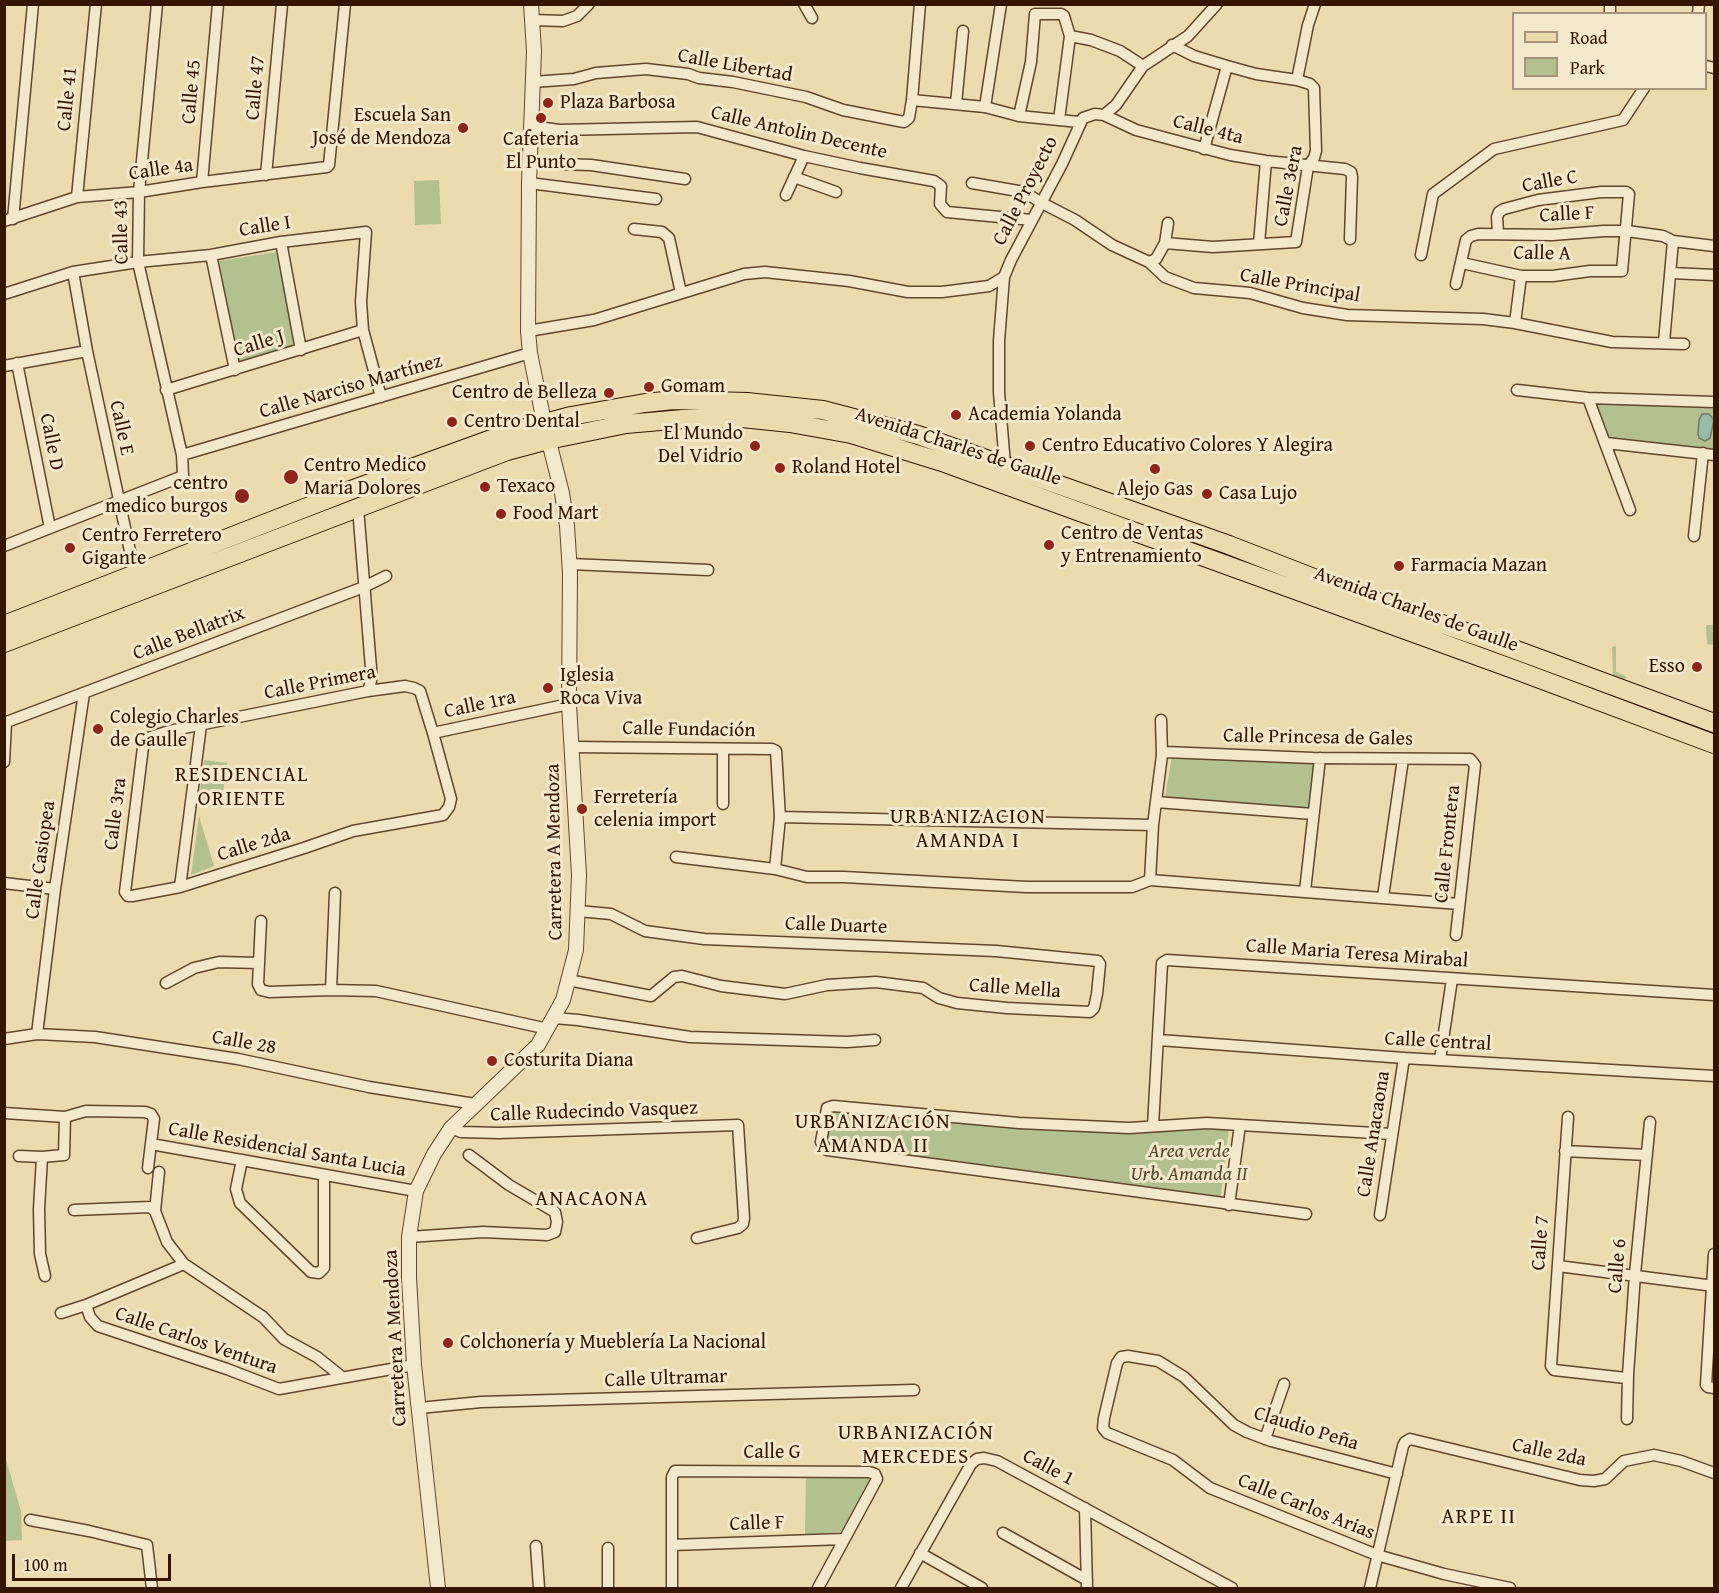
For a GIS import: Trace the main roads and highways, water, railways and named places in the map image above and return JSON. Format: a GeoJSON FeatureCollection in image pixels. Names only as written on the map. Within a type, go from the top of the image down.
{"type":"FeatureCollection","features":[{"type":"Feature","properties":{"kind":"main road","name":"Avenida Charles de Gaulle"},"geometry":{"type":"LineString","coordinates":[[167,571],[358,508],[507,451],[546,431],[597,411],[664,401],[747,402],[823,410],[861,418],[918,435],[970,463],[1131,531],[1714,744]]}},
{"type":"Feature","properties":{"kind":"main road","name":"Avenida Charles de Gaulle"},"geometry":{"type":"LineString","coordinates":[[4,643],[351,490],[511,432],[546,431]]}},
{"type":"Feature","properties":{"kind":"main road","name":"Avenida Charles de Gaulle"},"geometry":{"type":"LineString","coordinates":[[970,463],[1005,465],[1714,723]]}},
{"type":"Feature","properties":{"kind":"main road"},"geometry":{"type":"LineString","coordinates":[[1131,531],[1136,513]]}},
{"type":"Feature","properties":{"kind":"main road","name":"Avenida Charles de Gaulle"},"geometry":{"type":"LineString","coordinates":[[4,625],[138,583]]}},
{"type":"Feature","properties":{"kind":"place","name":"Plaza Barbosa"},"geometry":{"type":"Point","coordinates":[548,103]}},
{"type":"Feature","properties":{"kind":"place","name":"Cafeteria El Punto"},"geometry":{"type":"Point","coordinates":[541,118]}},
{"type":"Feature","properties":{"kind":"place","name":"Escuela San José de Mendoza"},"geometry":{"type":"Point","coordinates":[463,128]}},
{"type":"Feature","properties":{"kind":"place","name":"Gomam"},"geometry":{"type":"Point","coordinates":[649,387]}},
{"type":"Feature","properties":{"kind":"place","name":"Centro de Belleza"},"geometry":{"type":"Point","coordinates":[609,393]}},
{"type":"Feature","properties":{"kind":"place","name":"Academia Yolanda"},"geometry":{"type":"Point","coordinates":[956,415]}},
{"type":"Feature","properties":{"kind":"place","name":"Centro Dental"},"geometry":{"type":"Point","coordinates":[452,422]}},
{"type":"Feature","properties":{"kind":"place","name":"El Mundo Del Vidrio"},"geometry":{"type":"Point","coordinates":[755,446]}},
{"type":"Feature","properties":{"kind":"place","name":"Centro Educativo Colores Y Alegira"},"geometry":{"type":"Point","coordinates":[1030,446]}},
{"type":"Feature","properties":{"kind":"place","name":"Roland Hotel"},"geometry":{"type":"Point","coordinates":[780,468]}},
{"type":"Feature","properties":{"kind":"place","name":"Alejo Gas"},"geometry":{"type":"Point","coordinates":[1155,469]}},
{"type":"Feature","properties":{"kind":"place","name":"Centro Medico Maria Dolores"},"geometry":{"type":"Point","coordinates":[291,477]}},
{"type":"Feature","properties":{"kind":"place","name":"Texaco"},"geometry":{"type":"Point","coordinates":[485,487]}},
{"type":"Feature","properties":{"kind":"place","name":"Casa Lujo"},"geometry":{"type":"Point","coordinates":[1207,494]}},
{"type":"Feature","properties":{"kind":"place","name":"centro medico burgos"},"geometry":{"type":"Point","coordinates":[242,496]}},
{"type":"Feature","properties":{"kind":"place","name":"Food Mart"},"geometry":{"type":"Point","coordinates":[501,514]}},
{"type":"Feature","properties":{"kind":"place","name":"Centro de Ventas y Entrenamiento"},"geometry":{"type":"Point","coordinates":[1049,545]}},
{"type":"Feature","properties":{"kind":"place","name":"Centro Ferretero Gigante"},"geometry":{"type":"Point","coordinates":[70,548]}},
{"type":"Feature","properties":{"kind":"place","name":"Farmacia Mazan"},"geometry":{"type":"Point","coordinates":[1399,566]}},
{"type":"Feature","properties":{"kind":"place","name":"Esso"},"geometry":{"type":"Point","coordinates":[1697,667]}},
{"type":"Feature","properties":{"kind":"place","name":"Iglesia Roca Viva"},"geometry":{"type":"Point","coordinates":[548,688]}},
{"type":"Feature","properties":{"kind":"place","name":"Colegio Charles de Gaulle"},"geometry":{"type":"Point","coordinates":[98,729]}},
{"type":"Feature","properties":{"kind":"place","name":"Ferretería celenia import"},"geometry":{"type":"Point","coordinates":[582,809]}},
{"type":"Feature","properties":{"kind":"place","name":"Costurita Diana"},"geometry":{"type":"Point","coordinates":[492,1061]}},
{"type":"Feature","properties":{"kind":"place","name":"Colchonería y Mueblería La Nacional"},"geometry":{"type":"Point","coordinates":[448,1343]}},
{"type":"Feature","properties":{"kind":"district","name":"RESIDENCIAL ORIENTE"},"geometry":{"type":"Point","coordinates":[242,788]}},
{"type":"Feature","properties":{"kind":"district","name":"URBANIZACION AMANDA I"},"geometry":{"type":"Point","coordinates":[968,830]}},
{"type":"Feature","properties":{"kind":"district","name":"URBANIZACIÓN AMANDA II"},"geometry":{"type":"Point","coordinates":[873,1135]}},
{"type":"Feature","properties":{"kind":"district","name":"ANACAONA"},"geometry":{"type":"Point","coordinates":[592,1200]}},
{"type":"Feature","properties":{"kind":"district","name":"URBANIZACIÓN MERCEDES"},"geometry":{"type":"Point","coordinates":[916,1446]}},
{"type":"Feature","properties":{"kind":"district","name":"ARPE II"},"geometry":{"type":"Point","coordinates":[1479,1518]}},
{"type":"Feature","properties":{"kind":"park label","name":"Area verde Urb. Amanda II"},"geometry":{"type":"Point","coordinates":[1189,1164]}}]}
